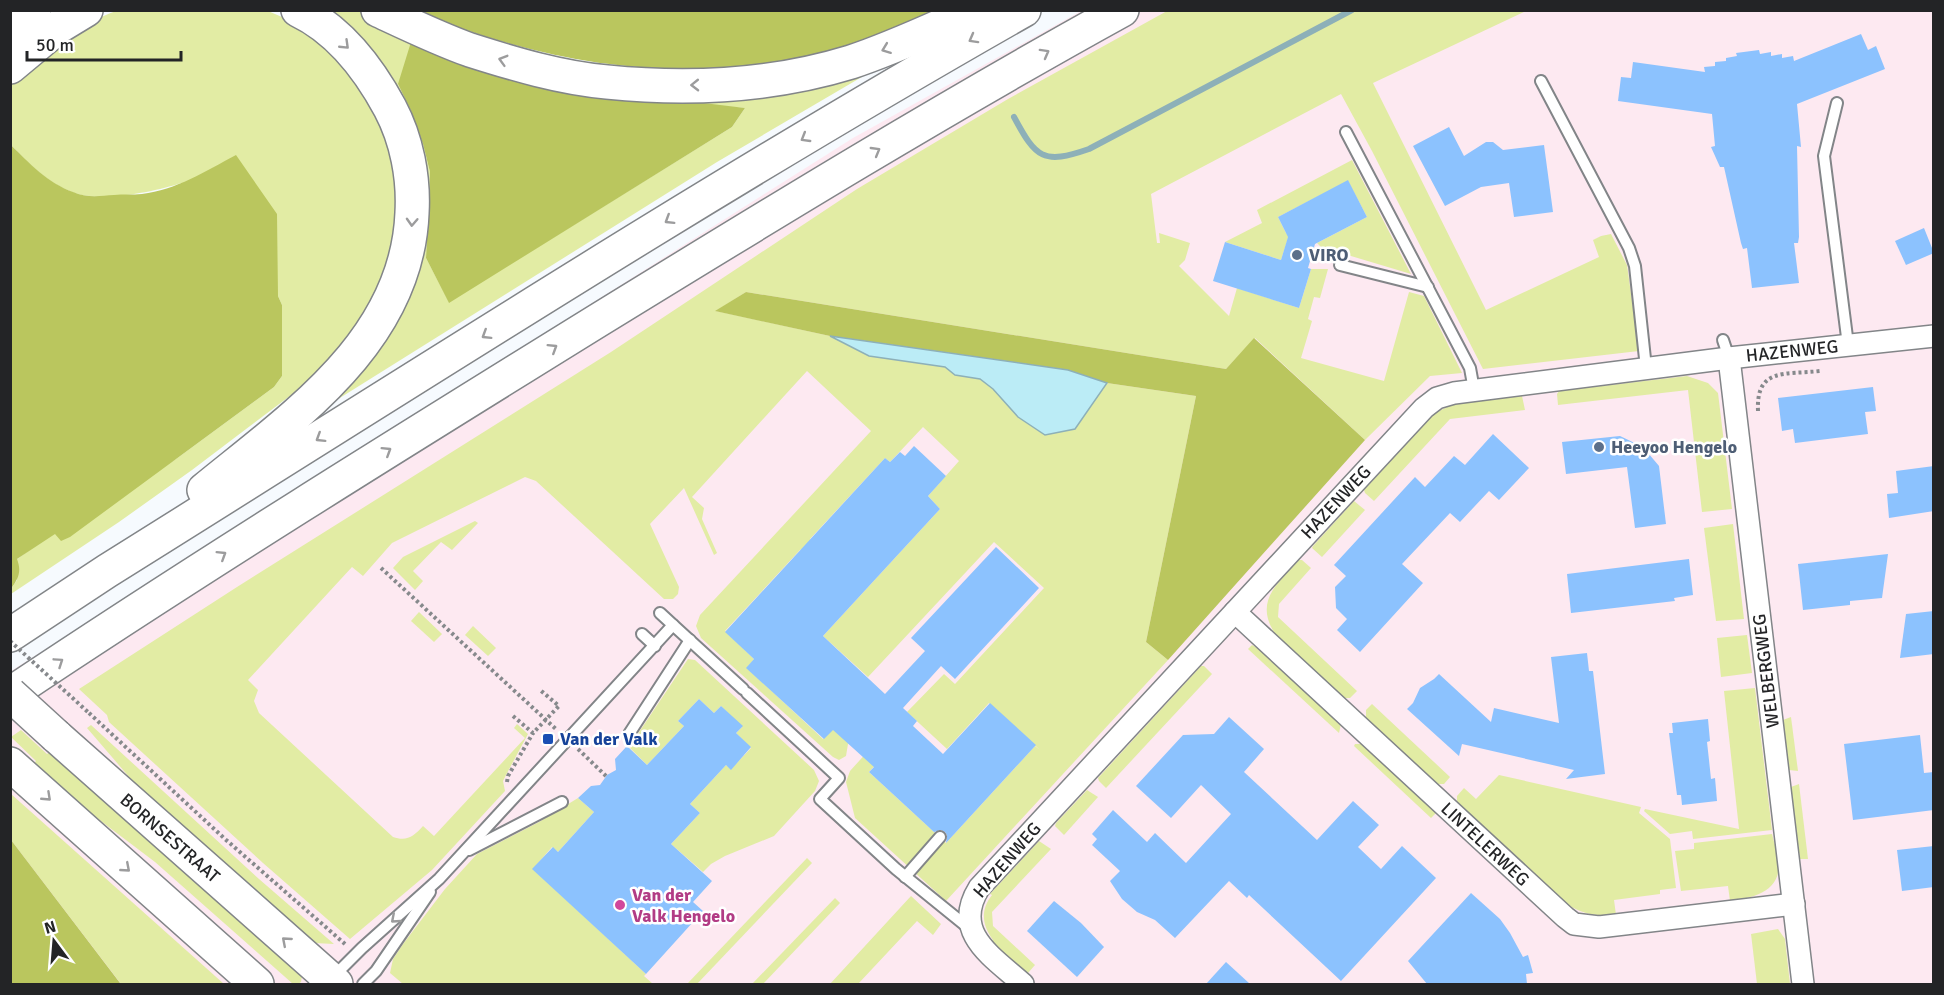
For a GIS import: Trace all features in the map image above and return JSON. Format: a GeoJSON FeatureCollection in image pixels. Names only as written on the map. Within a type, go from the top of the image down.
{"type":"FeatureCollection","features":[{"type":"Feature","properties":{"kind":"main road"},"geometry":{"type":"LineString","coordinates":[[10,30],[34,10]]}},
{"type":"Feature","properties":{"kind":"main road"},"geometry":{"type":"LineString","coordinates":[[10,67],[58,27],[86,10]]}},
{"type":"Feature","properties":{"kind":"main road"},"geometry":{"type":"LineString","coordinates":[[107,571],[298,412],[343,370],[368,338],[388,306],[402,271],[411,231],[413,196],[408,159],[398,123],[377,83],[357,56],[332,33],[298,10]]}},
{"type":"Feature","properties":{"kind":"main road"},"geometry":{"type":"LineString","coordinates":[[378,10],[468,49],[560,74],[606,82],[696,86],[754,82],[850,62],[977,10]]}},
{"type":"Feature","properties":{"kind":"main road"},"geometry":{"type":"LineString","coordinates":[[10,635],[107,571],[718,189],[1024,10]]}},
{"type":"Feature","properties":{"kind":"main road"},"geometry":{"type":"LineString","coordinates":[[10,694],[162,593],[373,459],[786,205],[959,102],[1122,10]]}},
{"type":"Feature","properties":{"kind":"main road","name":"BORNSESTRAAT"},"geometry":{"type":"LineString","coordinates":[[10,694],[331,983]]}},
{"type":"Feature","properties":{"kind":"main road"},"geometry":{"type":"LineString","coordinates":[[11,764],[257,984]]}},
{"type":"Feature","properties":{"kind":"street","name":"HAZENWEG"},"geometry":{"type":"LineString","coordinates":[[972,932],[969,918],[971,902],[980,888],[1424,408],[1437,398],[1474,390],[1646,368],[1726,349],[1848,345],[1934,336]]}},
{"type":"Feature","properties":{"kind":"street","name":"WELBERGWEG"},"geometry":{"type":"LineString","coordinates":[[1726,349],[1803,984]]}},
{"type":"Feature","properties":{"kind":"street","name":"LINTELERWEG"},"geometry":{"type":"LineString","coordinates":[[1235,612],[1574,924],[1599,927],[1794,904]]}},
{"type":"Feature","properties":{"kind":"street"},"geometry":{"type":"LineString","coordinates":[[972,932],[980,944],[1023,984]]}},
{"type":"Feature","properties":{"kind":"lane"},"geometry":{"type":"LineString","coordinates":[[1541,81],[1629,248],[1635,266],[1646,368]]}},
{"type":"Feature","properties":{"kind":"lane"},"geometry":{"type":"LineString","coordinates":[[1837,103],[1824,156],[1848,345]]}},
{"type":"Feature","properties":{"kind":"lane"},"geometry":{"type":"LineString","coordinates":[[1346,132],[1470,368],[1474,390]]}},
{"type":"Feature","properties":{"kind":"lane"},"geometry":{"type":"LineString","coordinates":[[1340,265],[1428,287]]}},
{"type":"Feature","properties":{"kind":"lane"},"geometry":{"type":"LineString","coordinates":[[660,614],[839,778],[820,799],[905,877],[972,932]]}},
{"type":"Feature","properties":{"kind":"lane"},"geometry":{"type":"LineString","coordinates":[[363,984],[382,962],[439,879],[674,625]]}},
{"type":"Feature","properties":{"kind":"lane"},"geometry":{"type":"LineString","coordinates":[[642,634],[655,646]]}},
{"type":"Feature","properties":{"kind":"lane"},"geometry":{"type":"LineString","coordinates":[[629,734],[690,640]]}},
{"type":"Feature","properties":{"kind":"lane"},"geometry":{"type":"LineString","coordinates":[[463,853],[562,802]]}},
{"type":"Feature","properties":{"kind":"lane"},"geometry":{"type":"LineString","coordinates":[[905,877],[940,837]]}},
{"type":"Feature","properties":{"kind":"lane","name":"BORNSESTRAAT"},"geometry":{"type":"LineString","coordinates":[[331,983],[356,954],[439,879]]}},
{"type":"Feature","properties":{"kind":"path"},"geometry":{"type":"LineString","coordinates":[[1759,420],[1759,390],[1764,381],[1774,376],[1820,371]]}},
{"type":"Feature","properties":{"kind":"path"},"geometry":{"type":"LineString","coordinates":[[381,568],[553,726]]}},
{"type":"Feature","properties":{"kind":"path"},"geometry":{"type":"LineString","coordinates":[[10,641],[225,839],[356,954]]}},
{"type":"Feature","properties":{"kind":"path"},"geometry":{"type":"LineString","coordinates":[[518,794],[507,780],[533,733],[559,706],[539,688]]}},
{"type":"Feature","properties":{"kind":"path"},"geometry":{"type":"LineString","coordinates":[[513,716],[533,733]]}},
{"type":"Feature","properties":{"kind":"path"},"geometry":{"type":"LineString","coordinates":[[577,748],[606,776]]}},
{"type":"Feature","properties":{"kind":"shaded area"},"geometry":{"type":"Polygon","coordinates":[[[1081,11],[1933,11],[1933,984],[11,984],[11,671],[853,138],[1081,11]]]}},
{"type":"Feature","properties":{"kind":"green space"},"geometry":{"type":"Polygon","coordinates":[[[116,11],[268,11],[296,23],[349,66],[386,129],[401,198],[391,267],[358,330],[307,383],[192,470],[11,594],[11,589],[17,580],[16,560],[46,538],[176,459],[274,387],[282,376],[282,305],[278,296],[181,183],[127,195],[83,195],[63,188],[47,178],[11,145],[11,83],[60,42],[103,16],[116,11]]]}},
{"type":"Feature","properties":{"kind":"green space"},"geometry":{"type":"Polygon","coordinates":[[[321,11],[361,11],[390,24],[609,89],[901,54],[717,162],[311,416],[349,378],[425,194],[321,11]],[[398,84],[423,144],[430,172],[426,258],[449,302],[732,127],[745,108],[398,84]]]}},
{"type":"Feature","properties":{"kind":"green space"},"geometry":{"type":"Polygon","coordinates":[[[416,11],[932,11],[867,38],[816,54],[750,66],[701,69],[653,68],[555,55],[508,43],[416,11]]]}},
{"type":"Feature","properties":{"kind":"green space"},"geometry":{"type":"Polygon","coordinates":[[[1167,11],[1526,11],[1373,83],[1486,310],[1599,257],[1593,240],[1611,234],[1627,265],[1639,351],[1483,369],[1341,94],[1151,194],[1157,243],[1160,243],[1159,233],[1190,243],[1185,260],[1179,266],[1229,316],[1237,288],[1299,308],[1311,269],[1328,269],[1320,298],[1314,297],[1308,319],[1312,321],[1301,358],[1384,381],[1409,292],[1424,296],[1462,373],[1430,376],[1365,440],[1255,338],[1226,369],[746,292],[716,311],[830,336],[869,356],[945,367],[955,375],[980,379],[993,389],[1018,417],[1075,429],[1107,383],[1196,396],[1146,642],[1168,660],[946,901],[855,818],[846,782],[850,771],[869,750],[880,760],[869,772],[946,843],[1035,746],[1040,750],[989,703],[947,749],[907,712],[944,674],[955,684],[1044,588],[994,542],[868,677],[823,636],[940,509],[928,496],[959,461],[923,427],[890,462],[885,458],[810,539],[815,544],[800,550],[725,631],[754,659],[747,668],[823,739],[839,723],[855,737],[848,744],[846,756],[839,760],[833,757],[701,638],[696,626],[700,615],[871,431],[807,371],[692,497],[704,508],[702,519],[717,553],[714,555],[684,488],[650,524],[679,587],[678,594],[673,599],[664,599],[536,481],[525,477],[392,543],[363,576],[352,567],[248,680],[258,690],[254,701],[259,713],[393,837],[402,839],[410,837],[423,826],[434,836],[525,738],[514,728],[517,724],[528,734],[503,781],[505,791],[432,870],[350,939],[109,722],[107,715],[79,689],[611,352],[857,189],[1008,99],[1167,11]]]}},
{"type":"Feature","properties":{"kind":"green space"},"geometry":{"type":"Polygon","coordinates":[[[411,42],[670,99],[745,108],[732,127],[449,303],[426,258],[430,172],[411,111],[398,84],[411,42]]]}},
{"type":"Feature","properties":{"kind":"green space"},"geometry":{"type":"Polygon","coordinates":[[[11,145],[39,172],[55,183],[78,194],[93,196],[155,192],[191,179],[236,155],[277,214],[278,296],[282,305],[282,376],[274,387],[70,537],[61,541],[55,534],[17,559],[18,575],[11,589],[11,145]]]}},
{"type":"Feature","properties":{"kind":"green space"},"geometry":{"type":"Polygon","coordinates":[[[1352,160],[1411,274],[1321,247],[1317,243],[1367,217],[1348,181],[1278,217],[1289,235],[1281,260],[1225,242],[1262,223],[1257,210],[1352,160]]]}},
{"type":"Feature","properties":{"kind":"green space"},"geometry":{"type":"Polygon","coordinates":[[[746,292],[1226,369],[1254,338],[1365,440],[1168,660],[1146,642],[1196,396],[1107,383],[1068,370],[830,336],[715,311],[746,292]]]}},
{"type":"Feature","properties":{"kind":"green space"},"geometry":{"type":"Polygon","coordinates":[[[1687,376],[1708,383],[1718,393],[1732,509],[1702,512],[1688,390],[1558,405],[1559,391],[1687,376]]]}},
{"type":"Feature","properties":{"kind":"green space"},"geometry":{"type":"Polygon","coordinates":[[[1522,396],[1525,410],[1450,419],[1374,501],[1365,493],[1364,490],[1435,413],[1453,404],[1522,396]]]}},
{"type":"Feature","properties":{"kind":"green space"},"geometry":{"type":"Polygon","coordinates":[[[1354,501],[1365,510],[1322,557],[1312,548],[1313,546],[1354,501]]]}},
{"type":"Feature","properties":{"kind":"green space"},"geometry":{"type":"Polygon","coordinates":[[[475,521],[478,523],[452,550],[441,542],[413,571],[423,581],[415,590],[393,568],[403,557],[475,521]]]}},
{"type":"Feature","properties":{"kind":"green space"},"geometry":{"type":"Polygon","coordinates":[[[1733,524],[1744,619],[1716,621],[1704,528],[1733,524]]]}},
{"type":"Feature","properties":{"kind":"green space"},"geometry":{"type":"Polygon","coordinates":[[[1299,560],[1311,568],[1279,604],[1278,617],[1357,691],[1350,698],[1344,698],[1275,634],[1269,622],[1267,612],[1271,594],[1276,585],[1299,560]]]}},
{"type":"Feature","properties":{"kind":"green space"},"geometry":{"type":"Polygon","coordinates":[[[419,612],[442,634],[434,642],[411,621],[419,612]]]}},
{"type":"Feature","properties":{"kind":"green space"},"geometry":{"type":"Polygon","coordinates":[[[473,626],[496,648],[488,656],[465,635],[473,626]]]}},
{"type":"Feature","properties":{"kind":"green space"},"geometry":{"type":"Polygon","coordinates":[[[1747,635],[1752,673],[1721,677],[1717,638],[1747,635]]]}},
{"type":"Feature","properties":{"kind":"green space"},"geometry":{"type":"Polygon","coordinates":[[[1252,645],[1261,650],[1341,724],[1339,733],[1248,649],[1252,645]]]}},
{"type":"Feature","properties":{"kind":"green space"},"geometry":{"type":"Polygon","coordinates":[[[688,659],[695,660],[814,770],[819,781],[815,791],[774,836],[725,856],[703,872],[671,844],[700,813],[690,804],[726,765],[731,769],[751,748],[736,733],[742,727],[721,706],[714,713],[699,699],[678,721],[684,726],[647,765],[629,747],[688,659]]]}},
{"type":"Feature","properties":{"kind":"green space"},"geometry":{"type":"Polygon","coordinates":[[[1201,666],[1212,674],[1106,788],[1098,778],[1201,666]]]}},
{"type":"Feature","properties":{"kind":"green space"},"geometry":{"type":"Polygon","coordinates":[[[1755,688],[1772,830],[1693,839],[1692,831],[1670,834],[1644,811],[1645,809],[1739,829],[1724,691],[1755,688]]]}},
{"type":"Feature","properties":{"kind":"green space"},"geometry":{"type":"Polygon","coordinates":[[[1372,704],[1450,777],[1444,784],[1437,784],[1366,718],[1366,710],[1372,704]]]}},
{"type":"Feature","properties":{"kind":"green space"},"geometry":{"type":"Polygon","coordinates":[[[1791,717],[1798,771],[1789,770],[1783,720],[1791,717]]]}},
{"type":"Feature","properties":{"kind":"green space"},"geometry":{"type":"Polygon","coordinates":[[[91,725],[259,879],[334,944],[314,943],[161,814],[87,728],[91,725]]]}},
{"type":"Feature","properties":{"kind":"green space"},"geometry":{"type":"Polygon","coordinates":[[[21,730],[47,754],[53,749],[302,976],[301,982],[293,984],[155,862],[44,778],[32,766],[36,761],[11,737],[21,730]]]}},
{"type":"Feature","properties":{"kind":"green space"},"geometry":{"type":"Polygon","coordinates":[[[1362,744],[1436,813],[1431,818],[1354,746],[1362,744]]]}},
{"type":"Feature","properties":{"kind":"green space"},"geometry":{"type":"Polygon","coordinates":[[[1499,775],[1641,807],[1639,813],[1670,839],[1676,888],[1660,890],[1660,894],[1614,900],[1616,915],[1591,914],[1568,905],[1457,803],[1457,796],[1464,788],[1476,799],[1499,775]]]}},
{"type":"Feature","properties":{"kind":"green space"},"geometry":{"type":"Polygon","coordinates":[[[1799,784],[1808,859],[1800,859],[1791,787],[1799,784]]]}},
{"type":"Feature","properties":{"kind":"green space"},"geometry":{"type":"Polygon","coordinates":[[[1087,790],[1098,797],[1064,835],[1055,826],[1056,823],[1087,790]]]}},
{"type":"Feature","properties":{"kind":"green space"},"geometry":{"type":"Polygon","coordinates":[[[11,794],[224,984],[121,984],[11,840],[11,794]]]}},
{"type":"Feature","properties":{"kind":"green space"},"geometry":{"type":"Polygon","coordinates":[[[578,798],[594,812],[558,852],[552,847],[533,869],[646,974],[644,976],[653,984],[403,984],[390,973],[393,959],[403,944],[445,889],[477,854],[539,822],[578,798]]]}},
{"type":"Feature","properties":{"kind":"green space"},"geometry":{"type":"Polygon","coordinates":[[[1772,834],[1779,866],[1774,882],[1762,893],[1730,901],[1728,886],[1681,891],[1675,851],[1694,849],[1694,843],[1772,834]]]}},
{"type":"Feature","properties":{"kind":"green space"},"geometry":{"type":"Polygon","coordinates":[[[11,840],[120,983],[121,984],[11,984],[11,840]]]}},
{"type":"Feature","properties":{"kind":"green space"},"geometry":{"type":"Polygon","coordinates":[[[1039,841],[1051,849],[992,912],[993,926],[1035,965],[1028,973],[1025,973],[992,943],[984,912],[992,895],[990,894],[1039,841]]]}},
{"type":"Feature","properties":{"kind":"green space"},"geometry":{"type":"Polygon","coordinates":[[[807,858],[812,863],[697,984],[687,984],[807,858]]]}},
{"type":"Feature","properties":{"kind":"green space"},"geometry":{"type":"Polygon","coordinates":[[[911,896],[941,924],[933,935],[917,921],[858,984],[830,984],[911,896]]]}},
{"type":"Feature","properties":{"kind":"green space"},"geometry":{"type":"Polygon","coordinates":[[[835,898],[840,903],[763,984],[752,984],[835,898]]]}},
{"type":"Feature","properties":{"kind":"green space"},"geometry":{"type":"Polygon","coordinates":[[[1778,929],[1785,939],[1790,984],[1757,984],[1751,934],[1778,929]]]}},
{"type":"Feature","properties":{"kind":"water"},"geometry":{"type":"Polygon","coordinates":[[[830,336],[1068,370],[1107,383],[1075,429],[1045,435],[1018,417],[993,389],[980,379],[955,375],[945,367],[869,356],[830,336]]]}},
{"type":"Feature","properties":{"kind":"building"},"geometry":{"type":"Polygon","coordinates":[[[1861,34],[1868,50],[1876,46],[1885,69],[1797,104],[1801,147],[1797,146],[1799,237],[1798,243],[1794,243],[1799,283],[1752,288],[1747,248],[1743,249],[1741,243],[1724,167],[1720,167],[1711,147],[1715,146],[1712,114],[1618,101],[1621,77],[1631,78],[1633,62],[1705,72],[1704,67],[1715,66],[1715,62],[1726,61],[1726,58],[1737,56],[1736,53],[1759,50],[1760,54],[1771,52],[1771,56],[1782,54],[1782,58],[1793,56],[1794,61],[1861,34]]]}},
{"type":"Feature","properties":{"kind":"building"},"geometry":{"type":"Polygon","coordinates":[[[1449,127],[1464,156],[1486,142],[1493,142],[1503,150],[1544,145],[1553,212],[1514,217],[1509,183],[1481,187],[1445,206],[1413,146],[1449,127]]]}},
{"type":"Feature","properties":{"kind":"building"},"geometry":{"type":"Polygon","coordinates":[[[1348,180],[1367,217],[1315,244],[1308,268],[1311,269],[1299,308],[1213,281],[1225,242],[1281,260],[1288,237],[1278,217],[1348,180]]]}},
{"type":"Feature","properties":{"kind":"building"},"geometry":{"type":"Polygon","coordinates":[[[1924,228],[1934,253],[1906,265],[1895,241],[1924,228]]]}},
{"type":"Feature","properties":{"kind":"building"},"geometry":{"type":"Polygon","coordinates":[[[1873,387],[1876,411],[1865,412],[1868,434],[1795,443],[1793,429],[1782,431],[1778,398],[1873,387]]]}},
{"type":"Feature","properties":{"kind":"building"},"geometry":{"type":"Polygon","coordinates":[[[1493,434],[1529,468],[1499,500],[1489,491],[1460,522],[1450,513],[1402,564],[1423,583],[1360,652],[1337,630],[1347,619],[1336,608],[1335,587],[1346,576],[1334,565],[1415,477],[1425,487],[1454,456],[1465,465],[1493,434]]]}},
{"type":"Feature","properties":{"kind":"building"},"geometry":{"type":"Polygon","coordinates":[[[1620,436],[1643,447],[1659,466],[1666,524],[1635,528],[1627,467],[1566,474],[1562,442],[1620,436]]]}},
{"type":"Feature","properties":{"kind":"building"},"geometry":{"type":"Polygon","coordinates":[[[914,446],[946,476],[928,496],[940,509],[823,636],[885,694],[925,651],[911,638],[996,547],[1039,588],[955,679],[941,666],[903,708],[917,721],[913,726],[943,754],[990,703],[1036,745],[946,843],[945,832],[941,830],[934,832],[869,772],[874,767],[833,730],[824,739],[746,668],[754,659],[725,632],[885,458],[890,462],[900,452],[905,456],[914,446]]]}},
{"type":"Feature","properties":{"kind":"building"},"geometry":{"type":"Polygon","coordinates":[[[1934,466],[1934,511],[1889,518],[1887,494],[1898,493],[1896,471],[1934,466]]]}},
{"type":"Feature","properties":{"kind":"building"},"geometry":{"type":"Polygon","coordinates":[[[1888,554],[1882,598],[1850,601],[1850,605],[1803,610],[1798,564],[1888,554]]]}},
{"type":"Feature","properties":{"kind":"building"},"geometry":{"type":"Polygon","coordinates":[[[1689,559],[1693,595],[1674,598],[1675,601],[1571,613],[1567,574],[1689,559]]]}},
{"type":"Feature","properties":{"kind":"building"},"geometry":{"type":"Polygon","coordinates":[[[1934,611],[1934,654],[1900,658],[1906,614],[1934,611]]]}},
{"type":"Feature","properties":{"kind":"building"},"geometry":{"type":"Polygon","coordinates":[[[1587,653],[1589,671],[1593,671],[1605,774],[1566,779],[1574,770],[1462,744],[1459,756],[1407,709],[1413,703],[1420,688],[1439,674],[1491,722],[1494,708],[1559,723],[1551,657],[1587,653]]]}},
{"type":"Feature","properties":{"kind":"building"},"geometry":{"type":"Polygon","coordinates":[[[699,699],[714,713],[721,706],[743,726],[736,733],[751,747],[731,770],[726,765],[690,804],[700,813],[671,844],[712,881],[693,902],[703,911],[646,974],[532,869],[553,847],[558,852],[594,812],[578,798],[591,786],[600,785],[607,775],[616,770],[615,759],[627,746],[647,765],[684,726],[678,721],[699,699]]]}},
{"type":"Feature","properties":{"kind":"building"},"geometry":{"type":"Polygon","coordinates":[[[1229,717],[1264,749],[1244,772],[1317,840],[1353,801],[1379,825],[1358,847],[1381,869],[1402,846],[1436,878],[1341,981],[1249,895],[1247,898],[1229,881],[1175,938],[1155,920],[1137,912],[1122,899],[1110,881],[1120,871],[1092,845],[1097,839],[1092,834],[1113,810],[1147,842],[1155,833],[1186,863],[1231,814],[1201,785],[1171,818],[1136,786],[1183,735],[1214,734],[1229,717]]]}},
{"type":"Feature","properties":{"kind":"building"},"geometry":{"type":"Polygon","coordinates":[[[1708,719],[1710,741],[1707,742],[1711,779],[1715,778],[1717,801],[1682,805],[1681,795],[1677,795],[1669,733],[1673,733],[1672,723],[1708,719]]]}},
{"type":"Feature","properties":{"kind":"building"},"geometry":{"type":"Polygon","coordinates":[[[1920,735],[1924,773],[1934,772],[1934,810],[1853,820],[1844,744],[1920,735]]]}},
{"type":"Feature","properties":{"kind":"building"},"geometry":{"type":"Polygon","coordinates":[[[1934,846],[1934,887],[1902,891],[1897,850],[1934,846]]]}},
{"type":"Feature","properties":{"kind":"building"},"geometry":{"type":"Polygon","coordinates":[[[1471,893],[1500,919],[1523,957],[1528,955],[1533,973],[1526,974],[1527,984],[1427,984],[1408,961],[1471,893]]]}},
{"type":"Feature","properties":{"kind":"building"},"geometry":{"type":"Polygon","coordinates":[[[1054,901],[1081,923],[1104,947],[1077,977],[1027,931],[1054,901]]]}},
{"type":"Feature","properties":{"kind":"building"},"geometry":{"type":"Polygon","coordinates":[[[1226,962],[1250,984],[1206,984],[1226,962]]]}},
{"type":"Feature","properties":{"kind":"waterway"},"geometry":{"type":"LineString","coordinates":[[1014,117],[1029,142],[1042,154],[1061,157],[1089,149],[1352,10]]}},
{"type":"Feature","properties":{"kind":"place","name":"VIRO"},"geometry":{"type":"Point","coordinates":[1297,255]}},
{"type":"Feature","properties":{"kind":"place","name":"Heeyoo Hengelo"},"geometry":{"type":"Point","coordinates":[1599,447]}},
{"type":"Feature","properties":{"kind":"place","name":"Van der Valk"},"geometry":{"type":"Point","coordinates":[548,739]}},
{"type":"Feature","properties":{"kind":"place","name":"Van der Valk Hengelo"},"geometry":{"type":"Point","coordinates":[620,905]}}]}
